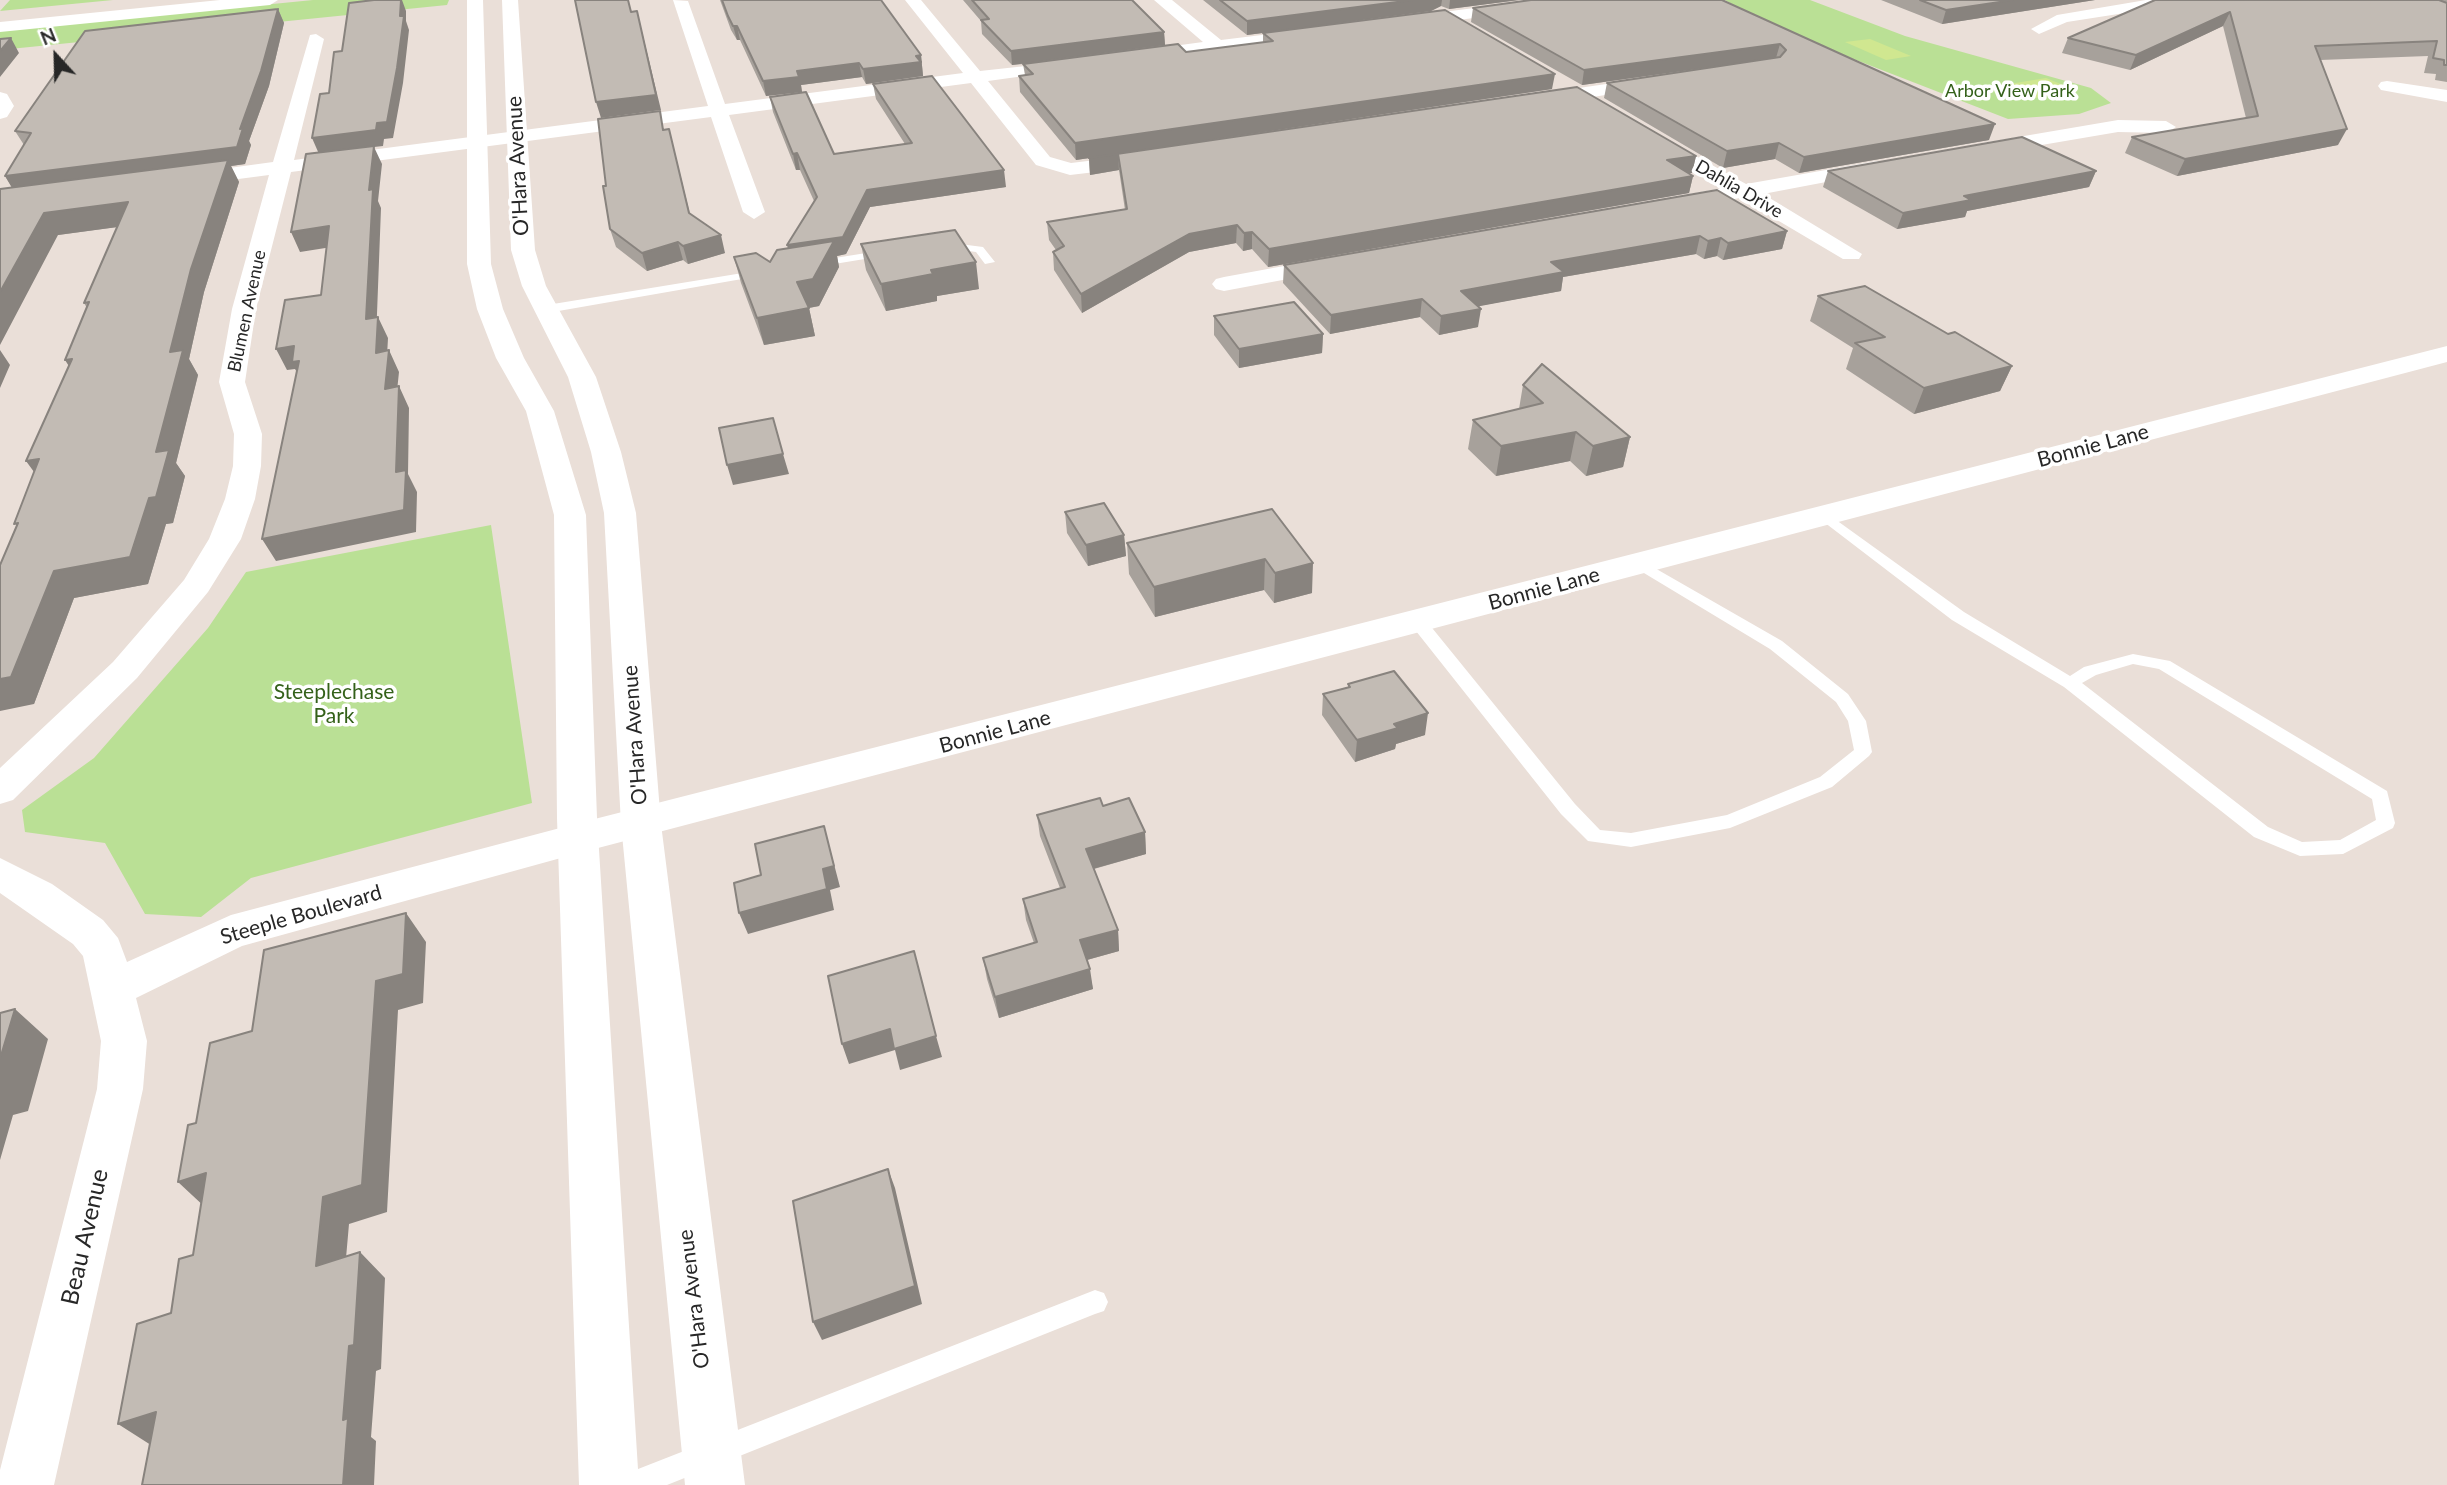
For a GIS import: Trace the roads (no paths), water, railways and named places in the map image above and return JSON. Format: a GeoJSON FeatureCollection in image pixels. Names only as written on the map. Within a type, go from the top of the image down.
{"type":"FeatureCollection","features":[{"type":"Feature","properties":{"kind":"main road"},"geometry":{"type":"LineString","coordinates":[[0,17],[177,0]]}},
{"type":"Feature","properties":{"kind":"main road"},"geometry":{"type":"LineString","coordinates":[[0,27],[271,0]]}},
{"type":"Feature","properties":{"kind":"main road","name":"O'Hara Avenue"},"geometry":{"type":"LineString","coordinates":[[475,0],[479,264],[490,309],[510,358],[541,411],[570,515],[579,838],[609,1485]]}},
{"type":"Feature","properties":{"kind":"main road","name":"O'Hara Avenue"},"geometry":{"type":"LineString","coordinates":[[510,0],[523,250],[534,286],[582,377],[619,504],[640,824],[713,1470]]}},
{"type":"Feature","properties":{"kind":"street"},"geometry":{"type":"LineString","coordinates":[[913,0],[1043,161],[1070,169],[1153,159]]}},
{"type":"Feature","properties":{"kind":"street"},"geometry":{"type":"LineString","coordinates":[[1162,0],[1218,46]]}},
{"type":"Feature","properties":{"kind":"street"},"geometry":{"type":"LineString","coordinates":[[1418,0],[1470,31]]}},
{"type":"Feature","properties":{"kind":"street"},"geometry":{"type":"LineString","coordinates":[[1379,25],[1576,0]]}},
{"type":"Feature","properties":{"kind":"street"},"geometry":{"type":"LineString","coordinates":[[2039,29],[2063,18],[2176,0]]}},
{"type":"Feature","properties":{"kind":"street"},"geometry":{"type":"LineString","coordinates":[[680,1],[754,212]]}},
{"type":"Feature","properties":{"kind":"street"},"geometry":{"type":"LineString","coordinates":[[1124,58],[1325,32]]}},
{"type":"Feature","properties":{"kind":"street","name":"Blumen Avenue"},"geometry":{"type":"LineString","coordinates":[[0,790],[125,670],[197,585],[225,539],[240,499],[247,466],[248,434],[232,382],[244,309],[316,39]]}},
{"type":"Feature","properties":{"kind":"street"},"geometry":{"type":"LineString","coordinates":[[160,183],[1097,61]]}},
{"type":"Feature","properties":{"kind":"street"},"geometry":{"type":"LineString","coordinates":[[1522,102],[1677,79]]}},
{"type":"Feature","properties":{"kind":"street"},"geometry":{"type":"LineString","coordinates":[[1553,80],[1601,107]]}},
{"type":"Feature","properties":{"kind":"street"},"geometry":{"type":"LineString","coordinates":[[2387,86],[2447,96]]}},
{"type":"Feature","properties":{"kind":"street"},"geometry":{"type":"LineString","coordinates":[[0,98],[5,106],[0,113]]}},
{"type":"Feature","properties":{"kind":"street"},"geometry":{"type":"LineString","coordinates":[[1958,153],[2118,126],[2165,127]]}},
{"type":"Feature","properties":{"kind":"street","name":"Dahlia Drive"},"geometry":{"type":"LineString","coordinates":[[1636,128],[1851,254]]}},
{"type":"Feature","properties":{"kind":"street"},"geometry":{"type":"LineString","coordinates":[[1661,205],[1904,163]]}},
{"type":"Feature","properties":{"kind":"street"},"geometry":{"type":"LineString","coordinates":[[1224,284],[1360,259]]}},
{"type":"Feature","properties":{"kind":"street","name":"Bonnie Lane"},"geometry":{"type":"LineString","coordinates":[[579,838],[2447,354]]}},
{"type":"Feature","properties":{"kind":"street","name":"Steeple Boulevard"},"geometry":{"type":"LineString","coordinates":[[112,989],[231,932],[579,838]]}},
{"type":"Feature","properties":{"kind":"street"},"geometry":{"type":"LineString","coordinates":[[0,873],[37,895],[88,932],[103,950],[112,989]]}},
{"type":"Feature","properties":{"kind":"street","name":"Beau Avenue"},"geometry":{"type":"LineString","coordinates":[[25,1485],[120,1089],[124,1041],[112,989]]}},
{"type":"Feature","properties":{"kind":"lane"},"geometry":{"type":"LineString","coordinates":[[937,245],[979,249],[989,262]]}},
{"type":"Feature","properties":{"kind":"lane"},"geometry":{"type":"LineString","coordinates":[[804,266],[897,251]]}},
{"type":"Feature","properties":{"kind":"lane"},"geometry":{"type":"LineString","coordinates":[[547,309],[777,270]]}},
{"type":"Feature","properties":{"kind":"lane"},"geometry":{"type":"LineString","coordinates":[[1825,516],[1958,616],[2070,683],[2261,832],[2300,849],[2343,847],[2386,823],[2381,796],[2164,665],[2133,659],[2090,671],[2070,683]]}},
{"type":"Feature","properties":{"kind":"lane"},"geometry":{"type":"LineString","coordinates":[[1418,622],[1567,809],[1595,836],[1631,841],[1730,821],[1826,782],[1863,752],[1857,721],[1842,698],[1776,645],[1639,564]]}},
{"type":"Feature","properties":{"kind":"lane"},"geometry":{"type":"LineString","coordinates":[[633,1485],[713,1470],[1095,1303]]}},
{"type":"Feature","properties":{"kind":"park label","name":"Arbor View Park"},"geometry":{"type":"Point","coordinates":[2010,91]}},
{"type":"Feature","properties":{"kind":"park label","name":"Steeplechase Park"},"geometry":{"type":"Point","coordinates":[334,704]}}]}
